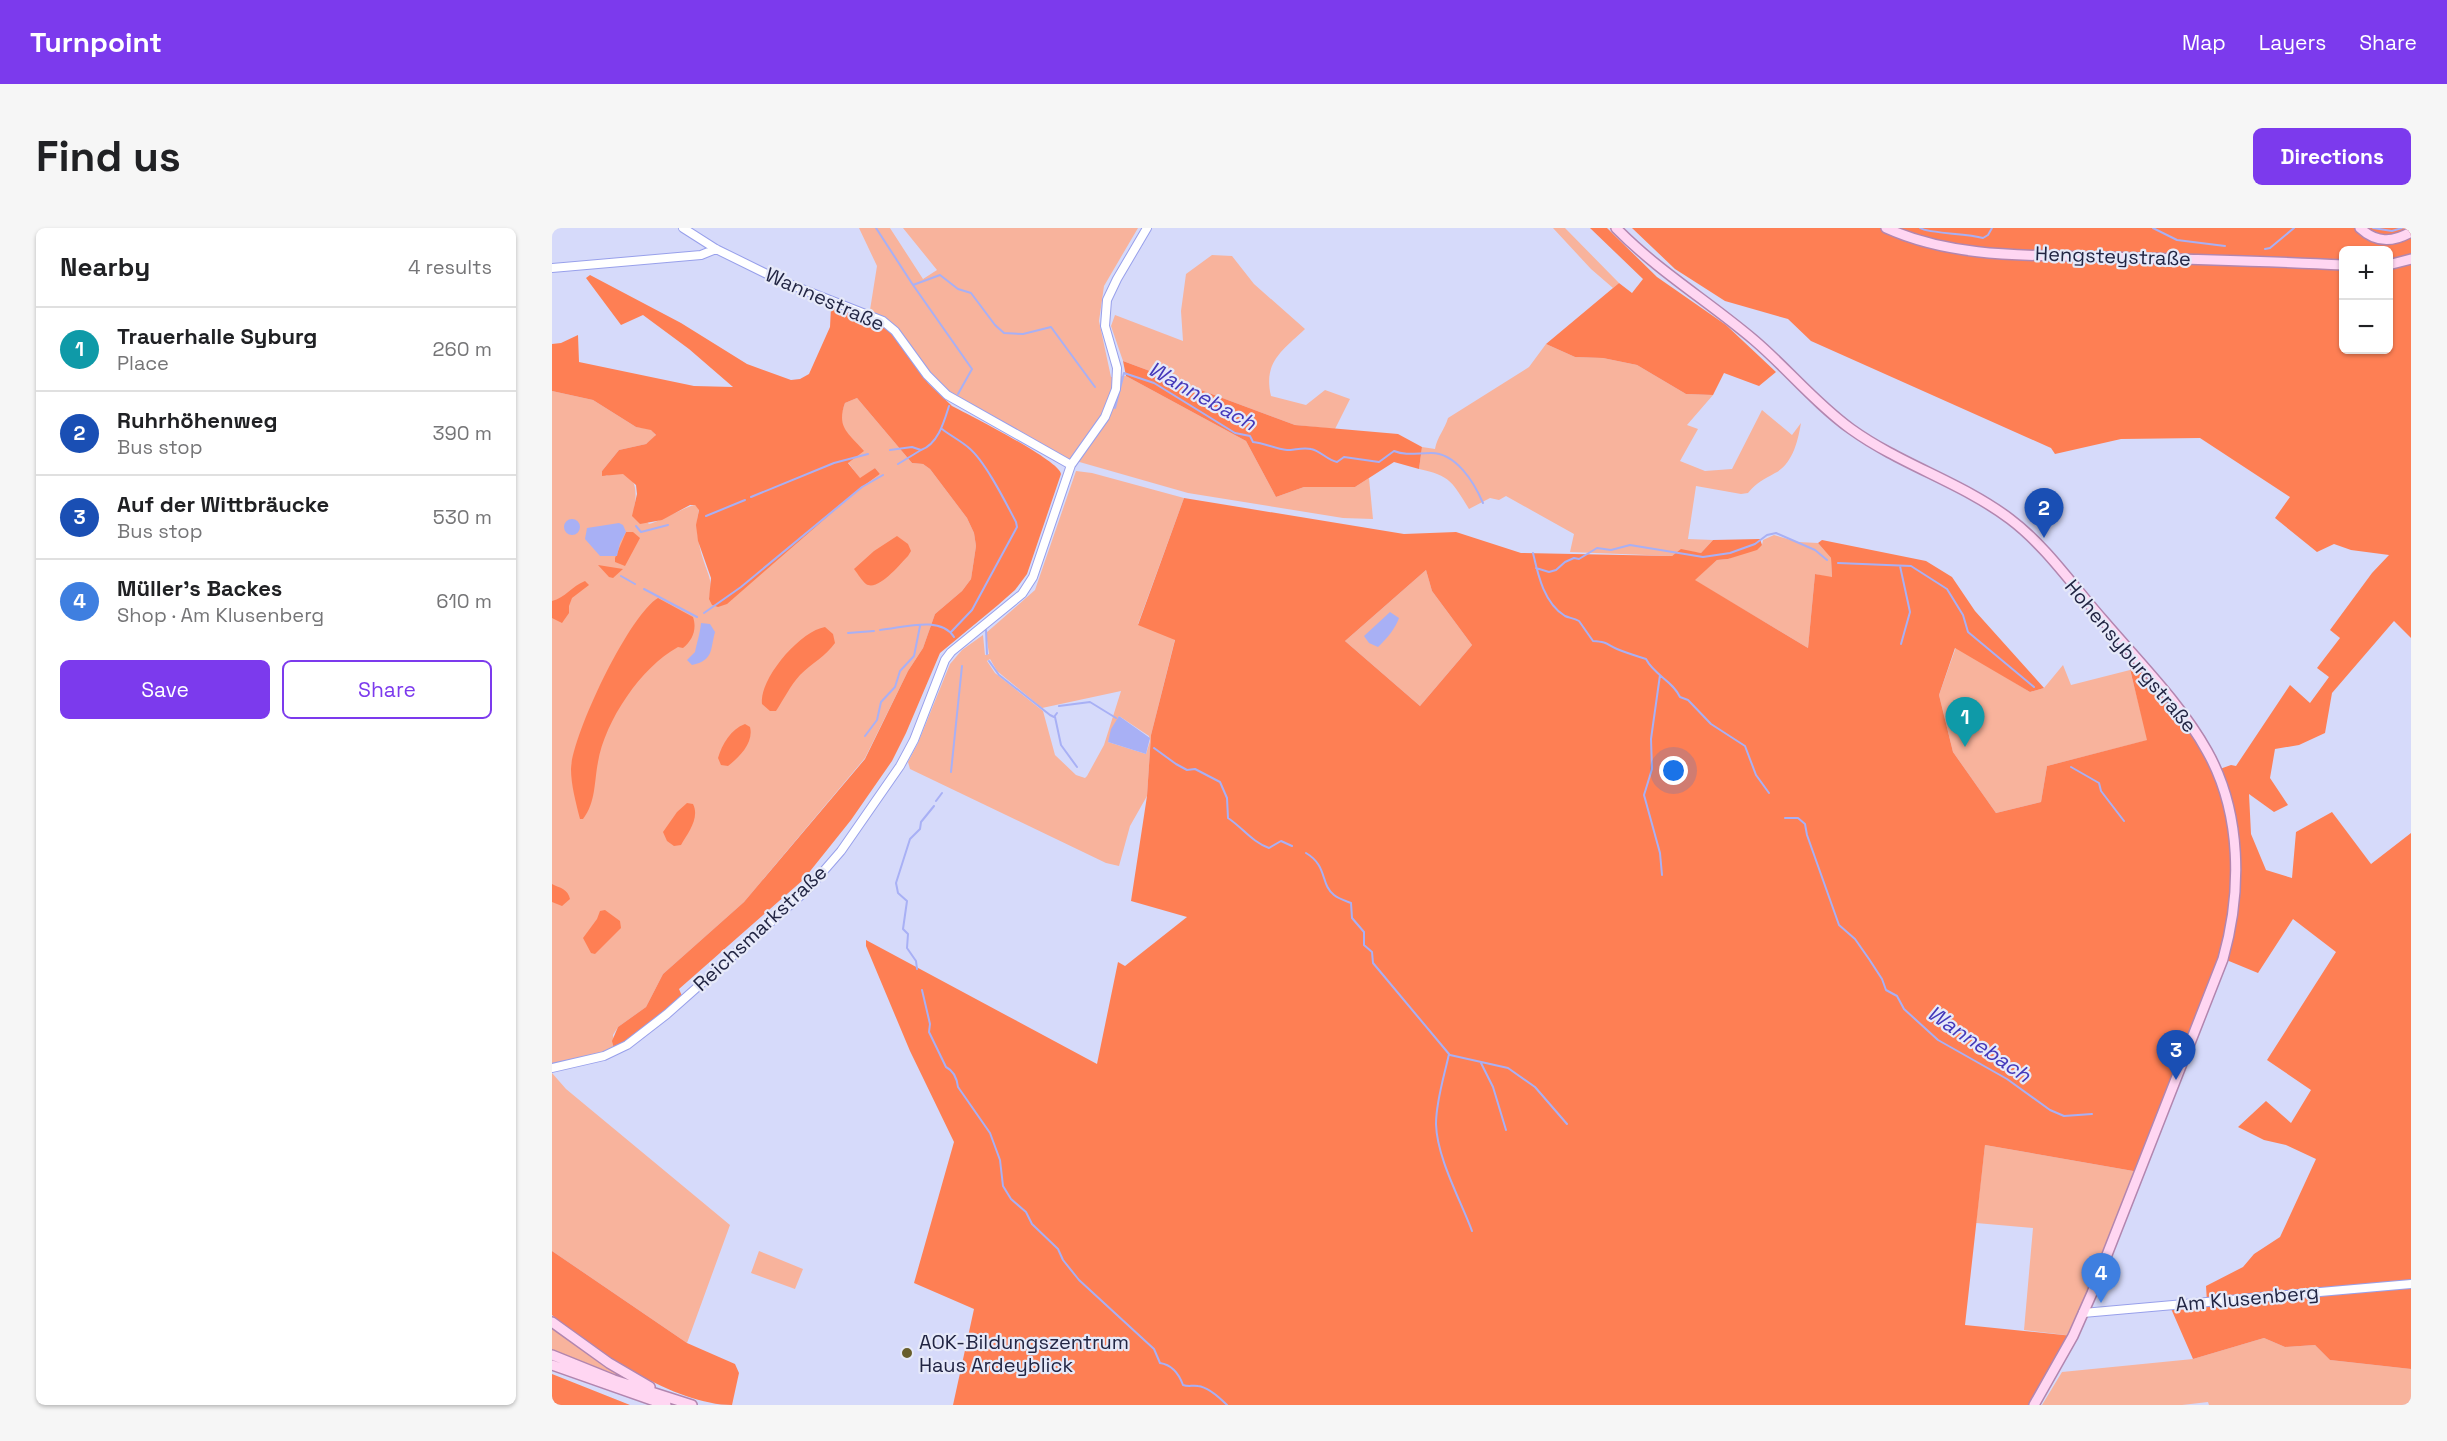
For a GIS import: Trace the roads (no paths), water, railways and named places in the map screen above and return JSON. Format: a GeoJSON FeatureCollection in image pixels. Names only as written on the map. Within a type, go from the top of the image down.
{"type":"FeatureCollection","features":[{"type":"Feature","properties":{"kind":"main road","name":"Hohensyburgstraße"},"geometry":{"type":"LineString","coordinates":[[1616,228],[1641,254],[1756,342],[1848,427],[1885,452],[1990,505],[2023,529],[2177,707],[2217,770],[2230,817],[2236,862],[2235,894],[2227,945],[2217,977],[2083,1313],[2073,1336],[2034,1405]]}},
{"type":"Feature","properties":{"kind":"main road","name":"Hengsteystraße"},"geometry":{"type":"LineString","coordinates":[[1886,228],[1925,243],[1960,250],[2041,255],[2232,259],[2339,265]]}},
{"type":"Feature","properties":{"kind":"main road"},"geometry":{"type":"LineString","coordinates":[[2360,228],[2378,240],[2390,241],[2411,232]]}},
{"type":"Feature","properties":{"kind":"main road"},"geometry":{"type":"LineString","coordinates":[[2393,264],[2411,259]]}},
{"type":"Feature","properties":{"kind":"main road"},"geometry":{"type":"LineString","coordinates":[[552,1322],[666,1401]]}},
{"type":"Feature","properties":{"kind":"main road"},"geometry":{"type":"LineString","coordinates":[[552,1355],[666,1401]]}},
{"type":"Feature","properties":{"kind":"main road"},"geometry":{"type":"LineString","coordinates":[[552,1365],[666,1401],[692,1405]]}},
{"type":"Feature","properties":{"kind":"street","name":"Wannestraße"},"geometry":{"type":"LineString","coordinates":[[683,228],[716,249],[811,294],[883,321],[895,331],[927,375],[947,395],[1071,465]]}},
{"type":"Feature","properties":{"kind":"street","name":"Reichsmarkstraße"},"geometry":{"type":"LineString","coordinates":[[552,1068],[604,1056],[633,1040],[792,904],[824,873],[900,766],[914,740],[945,660],[951,652],[1022,594],[1033,577],[1071,465],[1105,417],[1116,389],[1117,368],[1105,326],[1107,300],[1147,228]]}},
{"type":"Feature","properties":{"kind":"street"},"geometry":{"type":"LineString","coordinates":[[552,268],[701,255],[716,249]]}},
{"type":"Feature","properties":{"kind":"street","name":"Am Klusenberg"},"geometry":{"type":"LineString","coordinates":[[2083,1313],[2411,1284]]}},
{"type":"Feature","properties":{"kind":"water"},"geometry":{"type":"Polygon","coordinates":[[[572,519],[578,521],[580,527],[578,533],[572,535],[566,533],[564,527],[566,521],[572,519]]]}},
{"type":"Feature","properties":{"kind":"water"},"geometry":{"type":"Polygon","coordinates":[[[619,523],[623,525],[626,532],[617,556],[600,556],[585,539],[587,528],[619,523]]]}},
{"type":"Feature","properties":{"kind":"water"},"geometry":{"type":"Polygon","coordinates":[[[1390,612],[1399,618],[1393,629],[1378,647],[1369,643],[1364,636],[1390,612]]]}},
{"type":"Feature","properties":{"kind":"water"},"geometry":{"type":"Polygon","coordinates":[[[701,623],[710,624],[715,632],[708,657],[692,665],[687,660],[695,652],[701,623]]]}},
{"type":"Feature","properties":{"kind":"water"},"geometry":{"type":"Polygon","coordinates":[[[1119,716],[1150,738],[1146,754],[1108,742],[1111,729],[1119,716]]]}},
{"type":"Feature","properties":{"kind":"waterway","name":"Wannebach"},"geometry":{"type":"LineString","coordinates":[[876,228],[913,285],[940,275],[958,289],[971,293],[995,325],[1004,333],[1023,334],[1051,327],[1095,387]]}},
{"type":"Feature","properties":{"kind":"waterway"},"geometry":{"type":"LineString","coordinates":[[1920,228],[1983,238],[1992,228]]}},
{"type":"Feature","properties":{"kind":"waterway"},"geometry":{"type":"LineString","coordinates":[[2153,228],[2177,240],[2225,246]]}},
{"type":"Feature","properties":{"kind":"waterway"},"geometry":{"type":"LineString","coordinates":[[2265,249],[2270,248],[2294,228]]}},
{"type":"Feature","properties":{"kind":"waterway"},"geometry":{"type":"LineString","coordinates":[[2373,228],[2392,231],[2402,228]]}},
{"type":"Feature","properties":{"kind":"waterway"},"geometry":{"type":"LineString","coordinates":[[913,285],[972,369],[958,394]]}},
{"type":"Feature","properties":{"kind":"waterway","name":"Wannebach"},"geometry":{"type":"LineString","coordinates":[[1115,408],[1124,373],[1154,383],[1235,433],[1250,436],[1253,442],[1287,450],[1311,449],[1337,462],[1344,457],[1379,462],[1394,451],[1407,454],[1440,454],[1463,470],[1475,486],[1483,503]]}},
{"type":"Feature","properties":{"kind":"waterway"},"geometry":{"type":"LineString","coordinates":[[890,450],[912,447],[921,450],[927,447],[940,432],[949,406]]}},
{"type":"Feature","properties":{"kind":"waterway"},"geometry":{"type":"LineString","coordinates":[[942,429],[969,448],[982,462],[1017,527],[972,610],[951,632]]}},
{"type":"Feature","properties":{"kind":"waterway"},"geometry":{"type":"LineString","coordinates":[[898,464],[921,450]]}},
{"type":"Feature","properties":{"kind":"waterway"},"geometry":{"type":"LineString","coordinates":[[751,497],[834,463],[868,454]]}},
{"type":"Feature","properties":{"kind":"waterway"},"geometry":{"type":"LineString","coordinates":[[704,613],[741,587],[862,487],[883,475]]}},
{"type":"Feature","properties":{"kind":"waterway"},"geometry":{"type":"LineString","coordinates":[[706,516],[745,500]]}},
{"type":"Feature","properties":{"kind":"waterway"},"geometry":{"type":"LineString","coordinates":[[636,526],[641,532],[668,525]]}},
{"type":"Feature","properties":{"kind":"waterway"},"geometry":{"type":"LineString","coordinates":[[1536,568],[1549,572],[1597,548],[1611,550],[1630,545],[1703,557],[1730,553],[1776,533],[1815,550],[1827,560]]}},
{"type":"Feature","properties":{"kind":"waterway","name":"Wannebach"},"geometry":{"type":"LineString","coordinates":[[1533,553],[1543,588],[1552,604],[1565,616],[1579,621],[1593,641],[1646,659],[1680,697],[1688,700],[1711,724],[1745,746],[1756,775],[1769,793]]}},
{"type":"Feature","properties":{"kind":"waterway"},"geometry":{"type":"LineString","coordinates":[[1838,563],[1911,566],[1947,589],[1963,615],[1968,632],[2034,687]]}},
{"type":"Feature","properties":{"kind":"waterway"},"geometry":{"type":"LineString","coordinates":[[1900,566],[1910,612],[1901,644]]}},
{"type":"Feature","properties":{"kind":"waterway"},"geometry":{"type":"LineString","coordinates":[[621,576],[635,584]]}},
{"type":"Feature","properties":{"kind":"waterway"},"geometry":{"type":"LineString","coordinates":[[644,589],[697,617]]}},
{"type":"Feature","properties":{"kind":"waterway"},"geometry":{"type":"LineString","coordinates":[[880,630],[920,624],[940,626],[954,637]]}},
{"type":"Feature","properties":{"kind":"waterway"},"geometry":{"type":"LineString","coordinates":[[865,736],[877,720],[881,702],[895,687],[900,671],[914,656],[920,626]]}},
{"type":"Feature","properties":{"kind":"waterway"},"geometry":{"type":"LineString","coordinates":[[986,630],[987,654]]}},
{"type":"Feature","properties":{"kind":"waterway"},"geometry":{"type":"LineString","coordinates":[[848,633],[874,631]]}},
{"type":"Feature","properties":{"kind":"waterway"},"geometry":{"type":"LineString","coordinates":[[989,661],[999,675],[1050,715],[1054,717],[1057,713]]}},
{"type":"Feature","properties":{"kind":"waterway"},"geometry":{"type":"LineString","coordinates":[[951,772],[962,666]]}},
{"type":"Feature","properties":{"kind":"waterway"},"geometry":{"type":"LineString","coordinates":[[1660,675],[1651,739],[1652,769],[1644,795],[1660,853],[1662,875]]}},
{"type":"Feature","properties":{"kind":"waterway"},"geometry":{"type":"LineString","coordinates":[[1059,706],[1090,702],[1116,718]]}},
{"type":"Feature","properties":{"kind":"waterway"},"geometry":{"type":"LineString","coordinates":[[1055,717],[1061,745],[1077,767]]}},
{"type":"Feature","properties":{"kind":"waterway"},"geometry":{"type":"LineString","coordinates":[[1154,748],[1187,770],[1195,769],[1220,782],[1227,798],[1228,818],[1258,842],[1269,848],[1281,841],[1292,846]]}},
{"type":"Feature","properties":{"kind":"waterway"},"geometry":{"type":"LineString","coordinates":[[2071,767],[2099,783],[2101,791],[2124,821]]}},
{"type":"Feature","properties":{"kind":"waterway"},"geometry":{"type":"LineString","coordinates":[[936,801],[942,793]]}},
{"type":"Feature","properties":{"kind":"waterway"},"geometry":{"type":"LineString","coordinates":[[917,969],[916,961],[907,948],[908,934],[903,929],[907,901],[898,893],[896,883],[910,839],[920,829],[921,822],[934,806]]}},
{"type":"Feature","properties":{"kind":"waterway","name":"Wannebach"},"geometry":{"type":"LineString","coordinates":[[1785,818],[1798,818],[1805,824],[1839,925],[1855,939],[1882,979],[1886,990],[1897,996],[1904,1009],[1938,1040],[2007,1079],[2050,1110],[2064,1116],[2092,1114]]}},
{"type":"Feature","properties":{"kind":"waterway"},"geometry":{"type":"LineString","coordinates":[[1306,853],[1318,864],[1330,891],[1338,898],[1351,903],[1352,918],[1364,932],[1364,945],[1372,952],[1373,963],[1449,1054]]}},
{"type":"Feature","properties":{"kind":"waterway"},"geometry":{"type":"LineString","coordinates":[[922,990],[930,1024],[929,1032],[946,1067],[955,1076],[958,1087],[990,1133],[1000,1160],[1003,1186],[1011,1199],[1026,1212],[1032,1224],[1058,1249],[1063,1260],[1079,1280],[1154,1349],[1160,1363],[1175,1371],[1183,1385],[1206,1388],[1227,1405]]}},
{"type":"Feature","properties":{"kind":"waterway"},"geometry":{"type":"LineString","coordinates":[[1449,1054],[1437,1107],[1437,1137],[1450,1178],[1472,1231]]}},
{"type":"Feature","properties":{"kind":"waterway"},"geometry":{"type":"LineString","coordinates":[[1450,1055],[1508,1068],[1535,1087],[1567,1124]]}},
{"type":"Feature","properties":{"kind":"waterway"},"geometry":{"type":"LineString","coordinates":[[1481,1063],[1493,1087],[1506,1130]]}},
{"type":"Feature","properties":{"kind":"place","name":"Ruhrhöhenweg"},"geometry":{"type":"Point","coordinates":[2044,538]}},
{"type":"Feature","properties":{"kind":"place","name":"Trauerhalle Syburg"},"geometry":{"type":"Point","coordinates":[1965,747]}},
{"type":"Feature","properties":{"kind":"place","name":"Auf der Wittbräucke"},"geometry":{"type":"Point","coordinates":[2176,1080]}},
{"type":"Feature","properties":{"kind":"place","name":"Müller's Backes"},"geometry":{"type":"Point","coordinates":[2101,1303]}},
{"type":"Feature","properties":{"kind":"place","name":"AOK-Bildungszentrum Haus Ardeyblick"},"geometry":{"type":"Point","coordinates":[907,1353]}}]}
